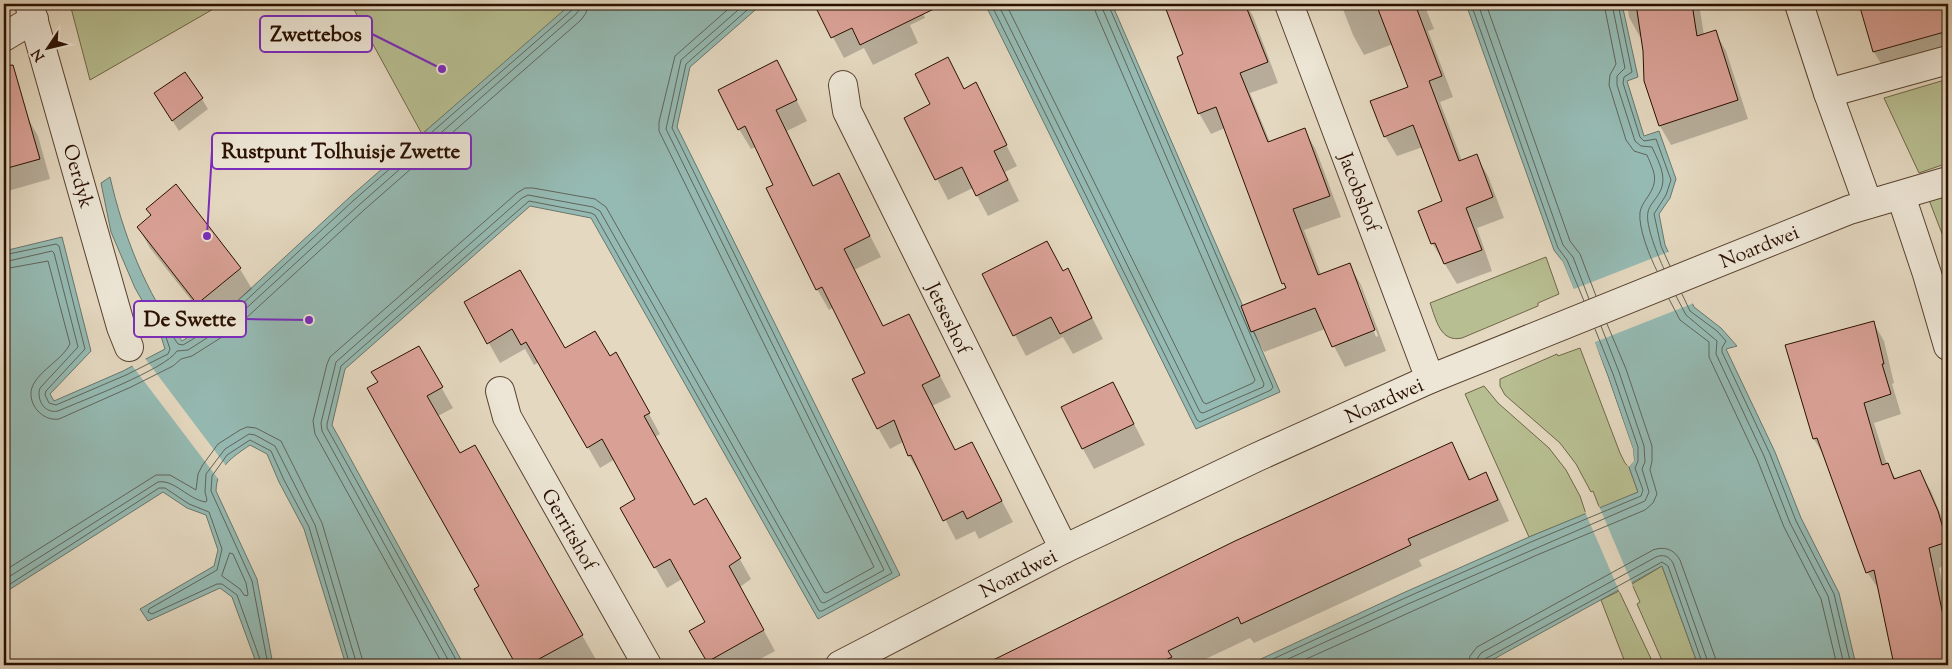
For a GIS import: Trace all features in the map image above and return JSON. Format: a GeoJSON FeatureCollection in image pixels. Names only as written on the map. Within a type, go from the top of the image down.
{"type":"FeatureCollection","features":[{"type":"Feature","properties":{"kind":"street","name":"Jacobshof"},"geometry":{"type":"LineString","coordinates":[[1289,4],[1430,379]]}},
{"type":"Feature","properties":{"kind":"street"},"geometry":{"type":"LineString","coordinates":[[1799,4],[1828,93],[1868,204]]}},
{"type":"Feature","properties":{"kind":"street"},"geometry":{"type":"LineString","coordinates":[[4,37],[32,11]]}},
{"type":"Feature","properties":{"kind":"street","name":"Oerdyk"},"geometry":{"type":"LineString","coordinates":[[32,11],[121,327],[129,347]]}},
{"type":"Feature","properties":{"kind":"street"},"geometry":{"type":"LineString","coordinates":[[1828,93],[1948,60]]}},
{"type":"Feature","properties":{"kind":"street","name":"Jetseshof"},"geometry":{"type":"LineString","coordinates":[[843,84],[847,111],[1064,549]]}},
{"type":"Feature","properties":{"kind":"street","name":"Noardwei"},"geometry":{"type":"LineString","coordinates":[[840,665],[1064,549],[1255,458],[1430,379],[1868,204],[1901,196],[1948,180]]}},
{"type":"Feature","properties":{"kind":"street"},"geometry":{"type":"LineString","coordinates":[[1901,196],[1938,270],[1948,346]]}},
{"type":"Feature","properties":{"kind":"street","name":"Gerritshof"},"geometry":{"type":"LineString","coordinates":[[500,391],[506,417],[647,665]]}},
{"type":"Feature","properties":{"kind":"green space"},"geometry":{"type":"Polygon","coordinates":[[[70,4],[222,4],[90,80],[70,4]]]}},
{"type":"Feature","properties":{"kind":"green space"},"geometry":{"type":"Polygon","coordinates":[[[351,4],[573,4],[422,134],[351,4]]]}},
{"type":"Feature","properties":{"kind":"green space"},"geometry":{"type":"Polygon","coordinates":[[[1948,79],[1948,163],[1919,173],[1884,98],[1948,79]]]}},
{"type":"Feature","properties":{"kind":"green space"},"geometry":{"type":"Polygon","coordinates":[[[1948,194],[1948,249],[1929,200],[1948,194]]]}},
{"type":"Feature","properties":{"kind":"green space"},"geometry":{"type":"Polygon","coordinates":[[[1546,257],[1559,294],[1538,303],[1538,306],[1462,338],[1455,339],[1449,337],[1440,328],[1430,303],[1546,257]]]}},
{"type":"Feature","properties":{"kind":"green space"},"geometry":{"type":"Polygon","coordinates":[[[1580,348],[1620,453],[1629,467],[1638,492],[1600,509],[1593,491],[1591,492],[1576,464],[1560,443],[1505,395],[1500,386],[1500,379],[1557,354],[1558,356],[1580,348]]]}},
{"type":"Feature","properties":{"kind":"green space"},"geometry":{"type":"Polygon","coordinates":[[[1484,386],[1498,403],[1549,448],[1566,470],[1580,496],[1586,514],[1529,537],[1465,394],[1484,386]]]}},
{"type":"Feature","properties":{"kind":"green space"},"geometry":{"type":"Polygon","coordinates":[[[1662,566],[1698,665],[1664,665],[1637,604],[1640,602],[1632,584],[1662,566]]]}},
{"type":"Feature","properties":{"kind":"green space"},"geometry":{"type":"Polygon","coordinates":[[[1619,591],[1654,665],[1626,665],[1601,600],[1619,591]]]}},
{"type":"Feature","properties":{"kind":"water"},"geometry":{"type":"Polygon","coordinates":[[[571,4],[762,4],[690,67],[677,127],[900,575],[818,619],[591,218],[530,206],[345,369],[332,425],[464,665],[346,665],[304,529],[279,482],[267,454],[250,445],[231,459],[222,469],[216,491],[257,579],[273,665],[257,665],[232,597],[220,588],[148,621],[140,609],[214,566],[218,550],[206,515],[187,508],[163,492],[4,593],[4,251],[62,237],[91,351],[50,394],[54,401],[123,371],[165,349],[159,330],[135,288],[111,232],[101,183],[110,177],[115,198],[137,263],[157,304],[182,341],[221,316],[351,196],[571,4]]]}},
{"type":"Feature","properties":{"kind":"water"},"geometry":{"type":"Polygon","coordinates":[[[985,4],[1112,4],[1280,392],[1196,429],[985,4]]]}},
{"type":"Feature","properties":{"kind":"water"},"geometry":{"type":"Polygon","coordinates":[[[1466,4],[1622,4],[1638,77],[1627,81],[1644,136],[1659,131],[1676,179],[1670,198],[1659,214],[1665,245],[1694,307],[1721,328],[1737,346],[1726,349],[1775,452],[1801,518],[1839,593],[1856,665],[1698,665],[1662,566],[1483,665],[1248,665],[1529,537],[1638,492],[1629,467],[1634,460],[1633,449],[1608,376],[1563,262],[1554,250],[1466,4]]]}},
{"type":"Feature","properties":{"kind":"pier"},"geometry":{"type":"Polygon","coordinates":[[[1671,251],[1694,303],[1595,342],[1633,449],[1634,461],[1629,467],[1627,465],[1631,460],[1631,449],[1606,377],[1560,263],[1553,254],[1555,253],[1563,262],[1574,289],[1671,251]]]}},
{"type":"Feature","properties":{"kind":"pier"},"geometry":{"type":"Polygon","coordinates":[[[144,357],[227,467],[219,480],[131,364],[144,357]]]}},
{"type":"Feature","properties":{"kind":"pier"},"geometry":{"type":"Polygon","coordinates":[[[1599,506],[1633,586],[1620,593],[1585,512],[1599,506]]]}},
{"type":"Feature","properties":{"kind":"building"},"geometry":{"type":"Polygon","coordinates":[[[814,4],[944,4],[860,45],[852,28],[831,38],[814,4]]]}},
{"type":"Feature","properties":{"kind":"building"},"geometry":{"type":"Polygon","coordinates":[[[1164,4],[1245,4],[1268,62],[1240,73],[1268,142],[1305,128],[1330,196],[1293,209],[1318,275],[1350,263],[1375,330],[1332,347],[1315,308],[1251,332],[1241,306],[1286,288],[1284,283],[1282,284],[1216,107],[1198,114],[1177,57],[1183,54],[1164,4]]]}},
{"type":"Feature","properties":{"kind":"building"},"geometry":{"type":"Polygon","coordinates":[[[1376,4],[1415,4],[1442,76],[1429,81],[1459,161],[1477,154],[1493,197],[1466,208],[1482,250],[1444,264],[1435,243],[1431,244],[1418,211],[1442,201],[1413,125],[1384,137],[1370,101],[1408,87],[1376,4]]]}},
{"type":"Feature","properties":{"kind":"building"},"geometry":{"type":"Polygon","coordinates":[[[1636,4],[1692,4],[1697,36],[1716,30],[1738,100],[1659,126],[1644,81],[1643,51],[1636,4]]]}},
{"type":"Feature","properties":{"kind":"building"},"geometry":{"type":"Polygon","coordinates":[[[1859,4],[1948,4],[1948,31],[1873,52],[1859,4]]]}},
{"type":"Feature","properties":{"kind":"building"},"geometry":{"type":"Polygon","coordinates":[[[948,57],[964,89],[976,82],[1007,145],[994,151],[1008,180],[976,196],[962,167],[935,180],[904,118],[930,104],[915,74],[948,57]]]}},
{"type":"Feature","properties":{"kind":"building"},"geometry":{"type":"Polygon","coordinates":[[[777,60],[797,100],[776,110],[813,186],[839,173],[870,236],[844,249],[883,326],[909,314],[940,376],[922,385],[955,450],[972,442],[1002,501],[967,519],[963,511],[943,521],[911,455],[908,456],[894,420],[877,429],[852,379],[865,373],[822,287],[816,290],[766,188],[773,185],[745,126],[738,130],[718,90],[777,60]]]}},
{"type":"Feature","properties":{"kind":"building"},"geometry":{"type":"Polygon","coordinates":[[[13,65],[40,159],[4,169],[4,66],[13,65]]]}},
{"type":"Feature","properties":{"kind":"building"},"geometry":{"type":"Polygon","coordinates":[[[185,72],[203,98],[172,121],[154,93],[185,72]]]}},
{"type":"Feature","properties":{"kind":"building"},"geometry":{"type":"Polygon","coordinates":[[[176,184],[241,268],[197,304],[137,227],[151,215],[146,209],[176,184]]]}},
{"type":"Feature","properties":{"kind":"building"},"geometry":{"type":"Polygon","coordinates":[[[1047,241],[1063,271],[1068,268],[1092,318],[1060,334],[1051,317],[1013,336],[982,274],[1047,241]]]}},
{"type":"Feature","properties":{"kind":"building"},"geometry":{"type":"Polygon","coordinates":[[[520,270],[565,348],[595,331],[610,356],[616,352],[650,413],[644,416],[694,505],[706,498],[741,558],[729,566],[764,630],[707,662],[689,631],[705,622],[670,559],[654,568],[620,508],[635,499],[602,439],[587,448],[526,342],[521,345],[512,329],[487,344],[464,302],[520,270]]]}},
{"type":"Feature","properties":{"kind":"building"},"geometry":{"type":"Polygon","coordinates":[[[1874,321],[1884,364],[1882,364],[1891,394],[1864,403],[1882,465],[1888,463],[1894,479],[1920,470],[1938,511],[1947,542],[1929,548],[1948,639],[1948,665],[1894,665],[1874,570],[1866,573],[1817,438],[1813,439],[1785,345],[1874,321]]]}},
{"type":"Feature","properties":{"kind":"building"},"geometry":{"type":"Polygon","coordinates":[[[419,346],[443,387],[427,396],[460,453],[475,445],[583,635],[528,665],[516,665],[474,589],[479,586],[367,388],[378,382],[371,372],[419,346]]]}},
{"type":"Feature","properties":{"kind":"building"},"geometry":{"type":"Polygon","coordinates":[[[1113,382],[1134,424],[1082,449],[1061,407],[1113,382]]]}},
{"type":"Feature","properties":{"kind":"building"},"geometry":{"type":"Polygon","coordinates":[[[1452,442],[1469,480],[1486,472],[1498,500],[1408,539],[1411,545],[1241,624],[1238,617],[1168,651],[1172,657],[1155,665],[983,665],[1235,541],[1452,442]]]}},
{"type":"Feature","properties":{"kind":"place","name":"Zwettebos"},"geometry":{"type":"Point","coordinates":[442,69]}},
{"type":"Feature","properties":{"kind":"place","name":"Rustpunt Tolhuisje Zwette"},"geometry":{"type":"Point","coordinates":[207,236]}},
{"type":"Feature","properties":{"kind":"place","name":"De Swette"},"geometry":{"type":"Point","coordinates":[309,320]}}]}
